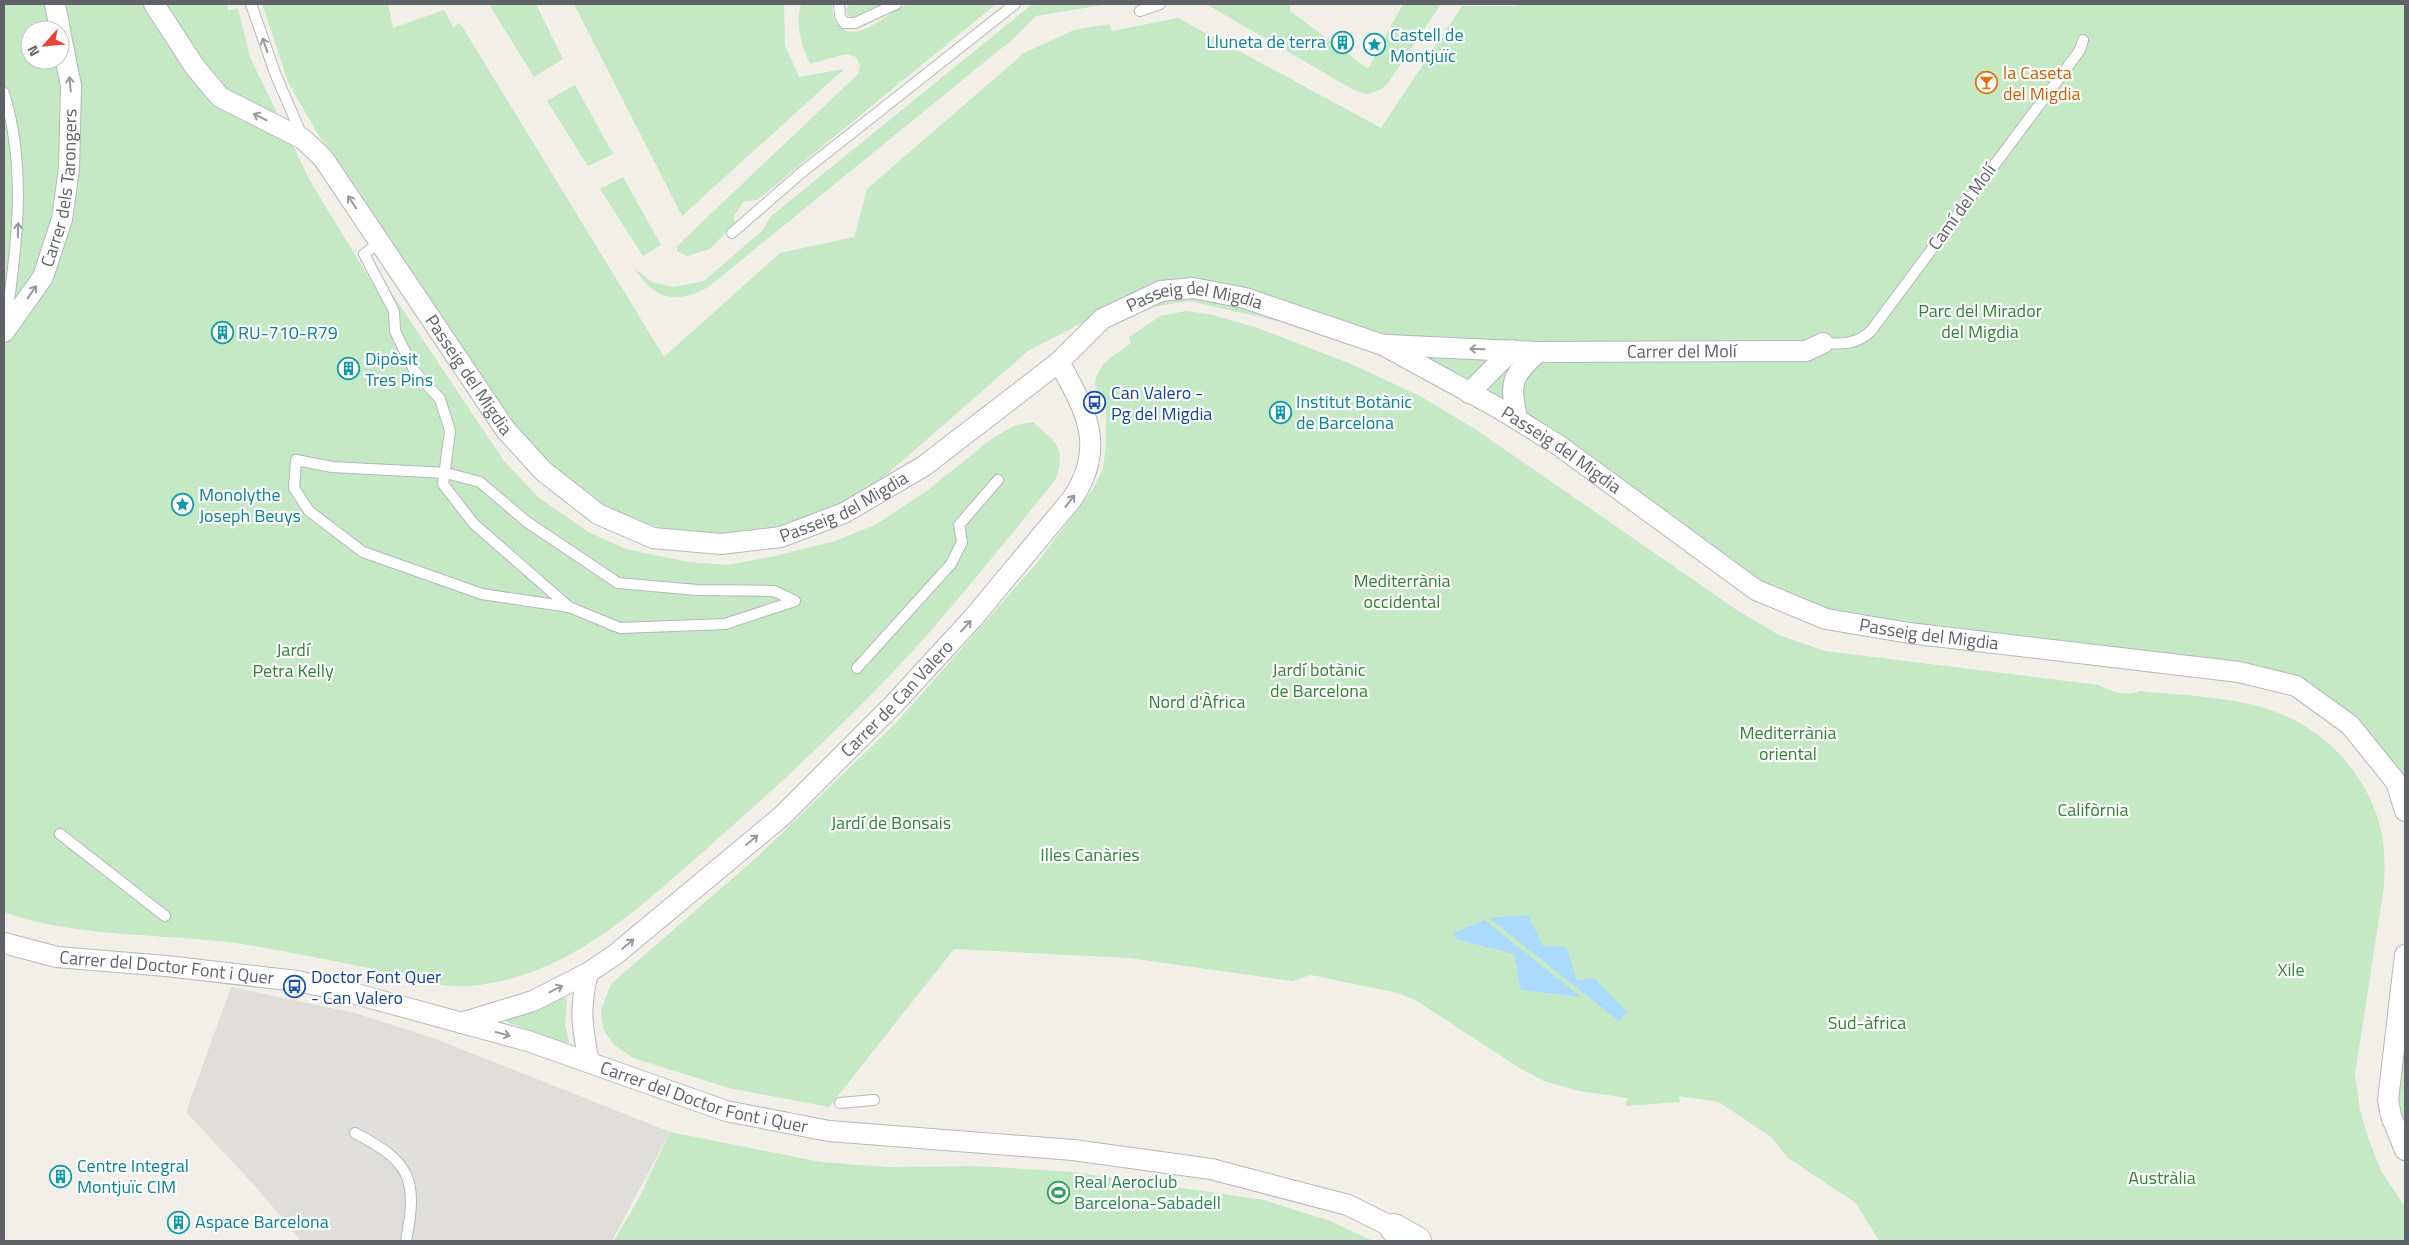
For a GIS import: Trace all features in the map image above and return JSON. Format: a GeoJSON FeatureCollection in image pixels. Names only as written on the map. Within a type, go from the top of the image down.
{"type":"FeatureCollection","features":[{"type":"Feature","properties":{"kind":"street","name":"Carrer dels Tarongers"},"geometry":{"type":"LineString","coordinates":[[55,4],[58,20]]}},
{"type":"Feature","properties":{"kind":"street","name":"Passeig del Migdia"},"geometry":{"type":"LineString","coordinates":[[154,4],[195,67],[220,97],[304,139],[323,158],[505,429],[543,471],[598,514],[653,538],[721,544],[781,537],[844,513],[924,466],[1059,362],[1102,319],[1161,291],[1193,288],[1245,298],[1383,345],[1516,419],[1562,447],[1756,590],[1826,619],[1909,633],[2239,672],[2296,686],[2350,725],[2396,782],[2405,811]]}},
{"type":"Feature","properties":{"kind":"street","name":"Carrer dels Tarongers"},"geometry":{"type":"LineString","coordinates":[[4,331],[43,276],[62,219],[69,169],[71,86],[68,70]]}},
{"type":"Feature","properties":{"kind":"street","name":"Carrer del Molí"},"geometry":{"type":"LineString","coordinates":[[1383,345],[1525,351],[1806,351],[1823,342]]}},
{"type":"Feature","properties":{"kind":"street"},"geometry":{"type":"LineString","coordinates":[[1470,393],[1525,351]]}},
{"type":"Feature","properties":{"kind":"street"},"geometry":{"type":"LineString","coordinates":[[1516,419],[1512,392],[1514,380],[1525,351]]}},
{"type":"Feature","properties":{"kind":"street","name":"Carrer de Can Valero"},"geometry":{"type":"LineString","coordinates":[[461,1023],[533,1001],[588,973],[616,954],[782,816],[893,705],[946,647],[1072,499],[1084,480],[1090,459],[1089,431],[1083,408],[1059,362]]}},
{"type":"Feature","properties":{"kind":"street","name":"Carrer del Doctor Font i Quer"},"geometry":{"type":"LineString","coordinates":[[4,943],[57,957],[166,966],[297,981],[345,991],[528,1041],[726,1111],[829,1131],[1073,1150],[1211,1169],[1348,1205],[1404,1237]]}},
{"type":"Feature","properties":{"kind":"street"},"geometry":{"type":"LineString","coordinates":[[2405,955],[2388,1100],[2391,1116],[2405,1150]]}},
{"type":"Feature","properties":{"kind":"street"},"geometry":{"type":"LineString","coordinates":[[588,973],[582,999],[583,1029],[589,1062]]}},
{"type":"Feature","properties":{"kind":"lane"},"geometry":{"type":"LineString","coordinates":[[251,4],[275,73],[304,139]]}},
{"type":"Feature","properties":{"kind":"lane"},"geometry":{"type":"LineString","coordinates":[[840,4],[840,16],[844,23],[855,24],[896,4]]}},
{"type":"Feature","properties":{"kind":"lane"},"geometry":{"type":"LineString","coordinates":[[732,233],[801,174],[1015,4]]}},
{"type":"Feature","properties":{"kind":"lane"},"geometry":{"type":"LineString","coordinates":[[1140,11],[1160,4]]}},
{"type":"Feature","properties":{"kind":"lane","name":"Camí del Molí"},"geometry":{"type":"LineString","coordinates":[[1823,342],[1847,344],[1860,339],[1871,331],[2080,50],[2083,40]]}},
{"type":"Feature","properties":{"kind":"lane"},"geometry":{"type":"LineString","coordinates":[[4,93],[19,176],[17,248],[4,331]]}},
{"type":"Feature","properties":{"kind":"lane"},"geometry":{"type":"LineString","coordinates":[[379,243],[364,254],[394,311],[395,331],[415,372],[440,398],[450,432],[446,473],[443,484],[474,524],[569,607]]}},
{"type":"Feature","properties":{"kind":"lane"},"geometry":{"type":"LineString","coordinates":[[296,460],[332,466],[446,473],[480,482],[527,522],[618,583],[697,590],[774,590],[795,602],[725,624],[620,628],[569,607],[482,594],[363,552],[309,511],[294,488],[296,460]]}},
{"type":"Feature","properties":{"kind":"lane"},"geometry":{"type":"LineString","coordinates":[[857,668],[951,564],[962,542],[959,525],[998,480]]}},
{"type":"Feature","properties":{"kind":"lane"},"geometry":{"type":"LineString","coordinates":[[60,834],[164,916]]}},
{"type":"Feature","properties":{"kind":"lane"},"geometry":{"type":"LineString","coordinates":[[840,1103],[874,1100]]}},
{"type":"Feature","properties":{"kind":"lane"},"geometry":{"type":"LineString","coordinates":[[355,1132],[381,1146],[399,1161],[407,1174],[411,1204],[406,1241]]}},
{"type":"Feature","properties":{"kind":"shaded area"},"geometry":{"type":"Polygon","coordinates":[[[231,987],[355,1013],[436,1039],[670,1132],[612,1241],[301,1241],[255,1186],[186,1112],[231,987]]]}},
{"type":"Feature","properties":{"kind":"green space","name":"Jardí Petra Kelly"},"geometry":{"type":"Polygon","coordinates":[[[4,4],[227,4],[228,10],[238,8],[250,57],[310,181],[373,284],[389,289],[504,461],[539,498],[590,533],[626,549],[689,562],[728,565],[775,556],[835,541],[875,525],[928,490],[993,438],[1016,425],[1033,422],[1057,446],[1060,459],[1056,479],[978,575],[897,668],[807,758],[658,891],[600,936],[570,955],[537,970],[503,981],[454,986],[419,981],[373,969],[242,944],[90,931],[31,920],[4,912],[4,4]]]}},
{"type":"Feature","properties":{"kind":"green space","name":"Parc del Mirador del Migdia"},"geometry":{"type":"Polygon","coordinates":[[[262,4],[388,4],[393,28],[444,10],[453,27],[460,23],[664,357],[780,253],[854,237],[867,189],[1024,53],[1074,30],[1109,24],[1112,31],[1178,18],[1381,128],[1462,6],[1517,6],[1518,4],[2405,4],[2405,811],[2396,782],[2296,686],[1909,633],[1756,590],[1561,447],[1383,345],[1189,301],[1095,316],[1028,351],[885,476],[858,497],[781,527],[737,534],[694,535],[650,525],[609,510],[548,468],[507,417],[316,131],[289,84],[262,4]]]}},
{"type":"Feature","properties":{"kind":"green space"},"geometry":{"type":"Polygon","coordinates":[[[495,4],[536,4],[563,59],[534,77],[490,6],[495,4]]]}},
{"type":"Feature","properties":{"kind":"green space"},"geometry":{"type":"Polygon","coordinates":[[[574,4],[784,4],[785,45],[799,77],[844,69],[682,216],[574,4]]]}},
{"type":"Feature","properties":{"kind":"green space"},"geometry":{"type":"Polygon","coordinates":[[[801,4],[833,4],[833,15],[838,25],[847,31],[856,32],[875,24],[903,6],[911,4],[996,4],[757,200],[744,201],[734,216],[735,223],[710,249],[687,256],[677,251],[677,246],[858,74],[860,65],[856,57],[846,54],[810,64],[800,35],[799,12],[801,4]]]}},
{"type":"Feature","properties":{"kind":"green space"},"geometry":{"type":"Polygon","coordinates":[[[849,4],[882,4],[857,18],[851,17],[848,14],[846,10],[849,4]]]}},
{"type":"Feature","properties":{"kind":"green space"},"geometry":{"type":"Polygon","coordinates":[[[1036,4],[1109,4],[1036,16],[1014,38],[707,288],[684,296],[666,296],[649,287],[634,268],[652,282],[673,287],[704,281],[763,230],[770,217],[1030,6],[1036,4]]]}},
{"type":"Feature","properties":{"kind":"green space"},"geometry":{"type":"Polygon","coordinates":[[[1206,4],[1290,4],[1290,11],[1368,69],[1403,4],[1441,4],[1388,83],[1382,89],[1367,94],[1352,89],[1206,4]]]}},
{"type":"Feature","properties":{"kind":"green space"},"geometry":{"type":"Polygon","coordinates":[[[575,85],[613,154],[588,166],[547,101],[575,85]]]}},
{"type":"Feature","properties":{"kind":"green space"},"geometry":{"type":"Polygon","coordinates":[[[623,177],[661,245],[643,256],[600,189],[623,177]]]}},
{"type":"Feature","properties":{"kind":"green space","name":"Jardí botànic de Barcelona"},"geometry":{"type":"Polygon","coordinates":[[[1186,311],[1213,315],[1258,328],[1351,364],[1420,396],[1475,429],[1737,610],[1779,635],[1825,651],[2098,685],[2124,694],[2140,691],[2209,697],[2243,703],[2276,712],[2295,720],[2312,731],[2343,758],[2356,774],[2367,792],[2381,830],[2384,887],[2355,1074],[2360,1110],[2368,1137],[2381,1171],[2405,1207],[2405,1241],[1879,1241],[1856,1203],[1788,1158],[1771,1137],[1719,1102],[1679,1096],[1680,1102],[1625,1106],[1628,1098],[1579,1091],[1544,1081],[1518,1067],[1417,1001],[1398,993],[1311,975],[1292,981],[1129,958],[954,949],[829,1107],[729,1088],[633,1058],[614,1045],[603,1029],[601,1010],[611,984],[757,857],[896,723],[1036,564],[1093,489],[1103,469],[1106,445],[1106,411],[1095,385],[1096,377],[1104,363],[1131,343],[1129,337],[1160,316],[1186,311]]]}},
{"type":"Feature","properties":{"kind":"green space"},"geometry":{"type":"Polygon","coordinates":[[[2405,955],[2405,1150],[2391,1116],[2405,955]]]}},
{"type":"Feature","properties":{"kind":"green space"},"geometry":{"type":"Polygon","coordinates":[[[563,997],[567,1000],[565,1025],[569,1042],[565,1044],[507,1022],[504,1018],[563,997]]]}},
{"type":"Feature","properties":{"kind":"green space"},"geometry":{"type":"Polygon","coordinates":[[[670,1132],[821,1162],[887,1167],[976,1166],[1073,1172],[1264,1200],[1330,1221],[1373,1241],[614,1241],[639,1198],[670,1132]]]}},
{"type":"Feature","properties":{"kind":"water"},"geometry":{"type":"Polygon","coordinates":[[[1528,915],[1543,946],[1566,947],[1577,981],[1594,978],[1626,1011],[1619,1021],[1489,918],[1528,915]]]}},
{"type":"Feature","properties":{"kind":"water"},"geometry":{"type":"Polygon","coordinates":[[[1484,920],[1581,997],[1521,990],[1514,954],[1456,939],[1454,933],[1484,920]]]}},
{"type":"Feature","properties":{"kind":"place","name":"Lluneta de terra"},"geometry":{"type":"Point","coordinates":[1342,42]}},
{"type":"Feature","properties":{"kind":"place","name":"Castell de Montjuïc"},"geometry":{"type":"Point","coordinates":[1374,45]}},
{"type":"Feature","properties":{"kind":"place","name":"la Caseta del Migdia"},"geometry":{"type":"Point","coordinates":[1987,83]}},
{"type":"Feature","properties":{"kind":"place","name":"RU-710-R79"},"geometry":{"type":"Point","coordinates":[222,333]}},
{"type":"Feature","properties":{"kind":"place","name":"Dipòsit Tres Pins"},"geometry":{"type":"Point","coordinates":[349,369]}},
{"type":"Feature","properties":{"kind":"place","name":"Can Valero - Pg del Migdia"},"geometry":{"type":"Point","coordinates":[1095,403]}},
{"type":"Feature","properties":{"kind":"place","name":"Institut Botànic de Barcelona"},"geometry":{"type":"Point","coordinates":[1280,412]}},
{"type":"Feature","properties":{"kind":"place","name":"Monolythe Joseph Beuys"},"geometry":{"type":"Point","coordinates":[183,505]}},
{"type":"Feature","properties":{"kind":"place","name":"Doctor Font Quer - Can Valero"},"geometry":{"type":"Point","coordinates":[295,987]}},
{"type":"Feature","properties":{"kind":"place","name":"Centre Integral Montjuïc CIM"},"geometry":{"type":"Point","coordinates":[61,1176]}},
{"type":"Feature","properties":{"kind":"place","name":"Real Aeroclub Barcelona-Sabadell"},"geometry":{"type":"Point","coordinates":[1058,1192]}},
{"type":"Feature","properties":{"kind":"place","name":"Aspace Barcelona"},"geometry":{"type":"Point","coordinates":[179,1222]}},
{"type":"Feature","properties":{"kind":"park label","name":"Mediterrània occidental"},"geometry":{"type":"Point","coordinates":[1402,591]}},
{"type":"Feature","properties":{"kind":"park label","name":"Nord d'Àfrica"},"geometry":{"type":"Point","coordinates":[1197,702]}},
{"type":"Feature","properties":{"kind":"park label","name":"Mediterrània oriental"},"geometry":{"type":"Point","coordinates":[1788,743]}},
{"type":"Feature","properties":{"kind":"park label","name":"Califòrnia"},"geometry":{"type":"Point","coordinates":[2093,810]}},
{"type":"Feature","properties":{"kind":"park label","name":"Jardí de Bonsais"},"geometry":{"type":"Point","coordinates":[891,823]}},
{"type":"Feature","properties":{"kind":"park label","name":"Illes Canàries"},"geometry":{"type":"Point","coordinates":[1090,855]}},
{"type":"Feature","properties":{"kind":"park label","name":"Xile"},"geometry":{"type":"Point","coordinates":[2291,970]}},
{"type":"Feature","properties":{"kind":"park label","name":"Sud-àfrica"},"geometry":{"type":"Point","coordinates":[1867,1023]}},
{"type":"Feature","properties":{"kind":"park label","name":"Austràlia"},"geometry":{"type":"Point","coordinates":[2162,1178]}}]}
